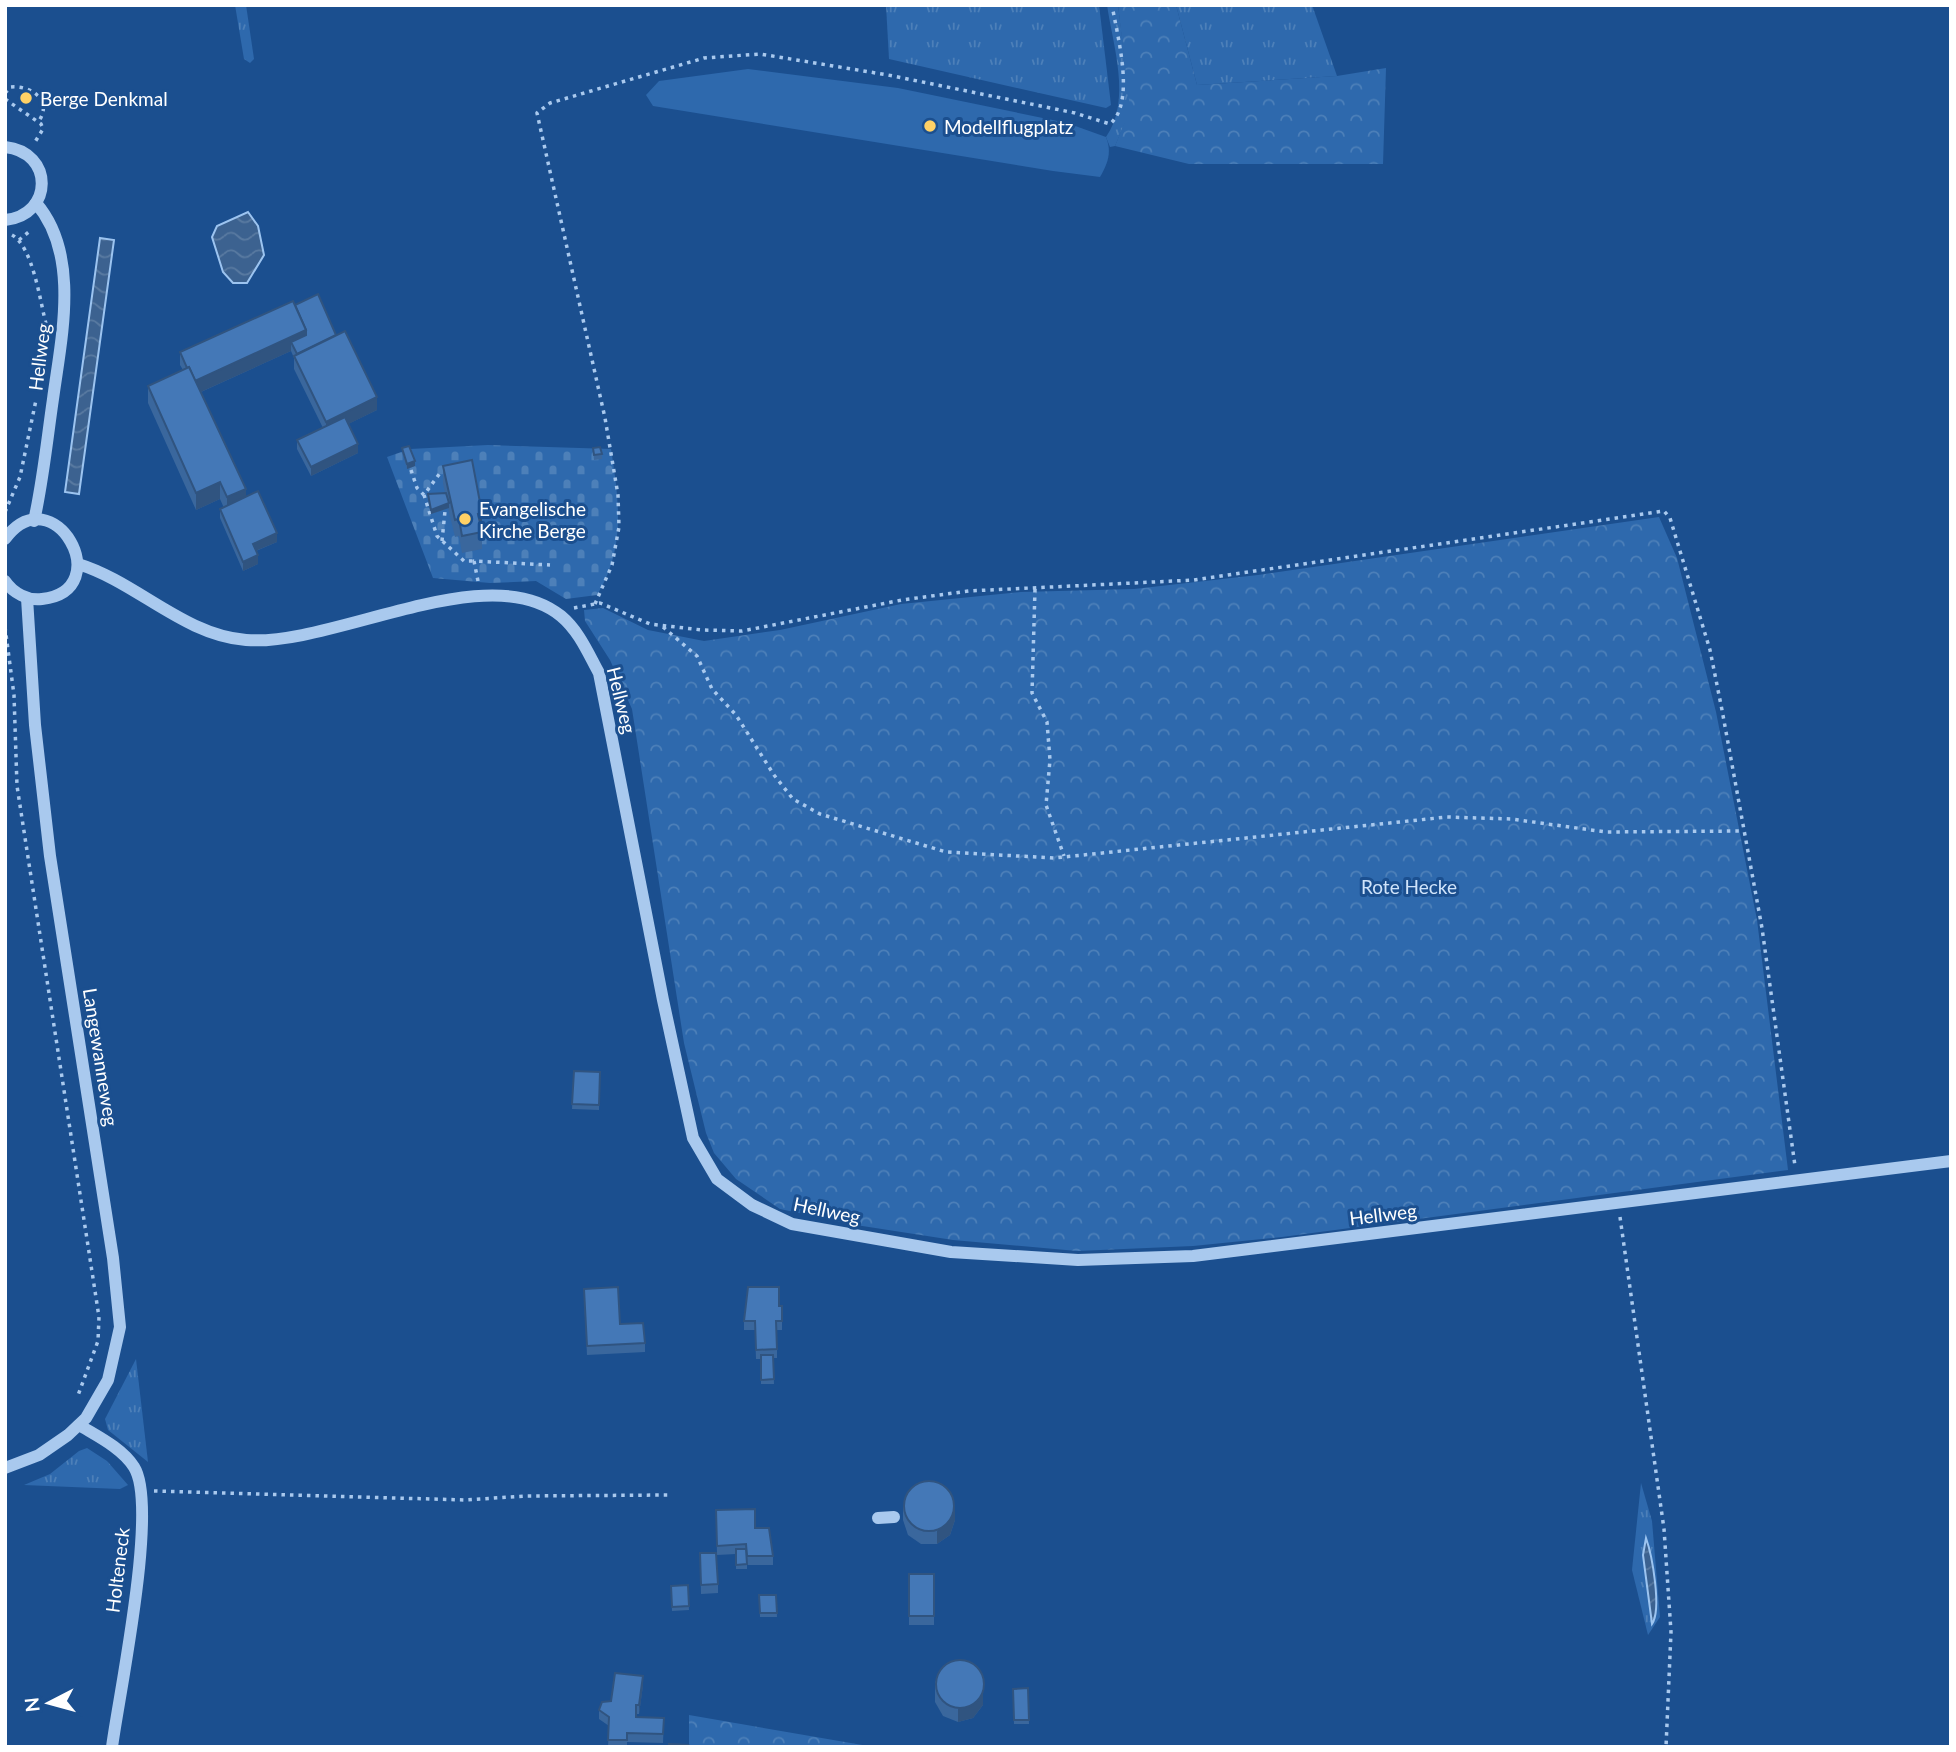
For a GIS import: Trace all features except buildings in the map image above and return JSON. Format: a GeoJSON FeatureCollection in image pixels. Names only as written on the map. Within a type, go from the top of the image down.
{"type":"FeatureCollection","features":[{"type":"Feature","properties":{"kind":"street"},"geometry":{"type":"LineString","coordinates":[[5,147],[18,149],[35,162],[42,183],[36,203],[18,218],[5,220]]}},
{"type":"Feature","properties":{"kind":"street","name":"Hellweg"},"geometry":{"type":"LineString","coordinates":[[34,521],[47,446],[64,291],[57,247],[49,223],[36,203]]}},
{"type":"Feature","properties":{"kind":"street"},"geometry":{"type":"LineString","coordinates":[[5,539],[15,529],[34,521],[58,526],[74,543],[78,564],[73,579],[65,590],[40,600],[27,598],[5,581]]}},
{"type":"Feature","properties":{"kind":"street","name":"Hellweg"},"geometry":{"type":"LineString","coordinates":[[78,564],[102,571],[208,632],[246,640],[291,639],[423,606],[480,597],[528,600],[561,616],[577,632],[599,673],[693,1138],[718,1179],[752,1205],[792,1224],[991,1256],[1078,1260],[1193,1256],[1951,1161]]}},
{"type":"Feature","properties":{"kind":"street","name":"Langewanneweg"},"geometry":{"type":"LineString","coordinates":[[5,1468],[39,1455],[82,1421],[108,1380],[116,1358],[120,1327],[119,1301],[50,856],[35,725],[27,598]]}},
{"type":"Feature","properties":{"kind":"street","name":"Holteneck"},"geometry":{"type":"LineString","coordinates":[[82,1421],[135,1468],[141,1490],[141,1542],[112,1747]]}},
{"type":"Feature","properties":{"kind":"street"},"geometry":{"type":"LineString","coordinates":[[878,1518],[894,1517]]}},
{"type":"Feature","properties":{"kind":"path"},"geometry":{"type":"LineString","coordinates":[[595,604],[612,565],[619,527],[618,495],[605,418],[537,113],[550,103],[704,58],[760,54],[888,75],[1075,113],[1110,124],[1116,119],[1124,94],[1112,5]]}},
{"type":"Feature","properties":{"kind":"path"},"geometry":{"type":"LineString","coordinates":[[5,93],[11,87],[24,86],[41,97],[44,110],[38,122]]}},
{"type":"Feature","properties":{"kind":"path"},"geometry":{"type":"LineString","coordinates":[[5,99],[38,122],[43,129],[34,143]]}},
{"type":"Feature","properties":{"kind":"path"},"geometry":{"type":"LineString","coordinates":[[5,234],[15,236],[29,258],[46,334]]}},
{"type":"Feature","properties":{"kind":"path"},"geometry":{"type":"LineString","coordinates":[[5,512],[20,477],[38,393]]}},
{"type":"Feature","properties":{"kind":"path"},"geometry":{"type":"LineString","coordinates":[[411,470],[417,488],[424,495],[437,536],[464,561],[550,565]]}},
{"type":"Feature","properties":{"kind":"path"},"geometry":{"type":"LineString","coordinates":[[424,495],[440,473],[453,471]]}},
{"type":"Feature","properties":{"kind":"path"},"geometry":{"type":"LineString","coordinates":[[442,541],[445,511]]}},
{"type":"Feature","properties":{"kind":"path"},"geometry":{"type":"LineString","coordinates":[[561,616],[567,610],[595,604],[661,626],[741,631],[902,600],[969,591],[1194,580],[1664,511],[1670,518],[1710,650],[1762,928],[1796,1180]]}},
{"type":"Feature","properties":{"kind":"path"},"geometry":{"type":"LineString","coordinates":[[474,561],[480,597]]}},
{"type":"Feature","properties":{"kind":"path"},"geometry":{"type":"LineString","coordinates":[[1035,588],[1032,693],[1047,722],[1050,761],[1046,805],[1064,856]]}},
{"type":"Feature","properties":{"kind":"path"},"geometry":{"type":"LineString","coordinates":[[661,626],[697,656],[712,689],[736,715],[774,775],[793,799],[820,814],[946,852],[1018,857],[1064,856],[1447,817],[1511,819],[1605,832],[1743,831]]}},
{"type":"Feature","properties":{"kind":"path"},"geometry":{"type":"LineString","coordinates":[[5,627],[14,695],[17,786],[99,1317],[97,1341],[76,1402],[82,1421]]}},
{"type":"Feature","properties":{"kind":"path"},"geometry":{"type":"LineString","coordinates":[[1619,1203],[1664,1530],[1671,1632],[1665,1747]]}},
{"type":"Feature","properties":{"kind":"path"},"geometry":{"type":"LineString","coordinates":[[141,1490],[441,1500],[525,1496],[668,1495]]}},
{"type":"Feature","properties":{"kind":"green space"},"geometry":{"type":"Polygon","coordinates":[[[235,5],[246,5],[254,59],[250,63],[244,59],[235,5]]]}},
{"type":"Feature","properties":{"kind":"green space"},"geometry":{"type":"Polygon","coordinates":[[[886,5],[1099,5],[1111,105],[1106,108],[889,59],[886,5]]]}},
{"type":"Feature","properties":{"kind":"green space"},"geometry":{"type":"Polygon","coordinates":[[[1107,5],[1118,5],[1131,109],[1115,146],[1110,147],[1106,137],[1114,123],[1119,90],[1107,5]]]}},
{"type":"Feature","properties":{"kind":"green space"},"geometry":{"type":"Polygon","coordinates":[[[1118,5],[1176,5],[1197,85],[1337,76],[1386,68],[1383,164],[1189,164],[1115,146],[1130,109],[1118,5]]]}},
{"type":"Feature","properties":{"kind":"green space"},"geometry":{"type":"Polygon","coordinates":[[[1176,5],[1312,5],[1337,76],[1197,85],[1176,5]]]}},
{"type":"Feature","properties":{"kind":"green space","name":"Modellflugplatz"},"geometry":{"type":"Polygon","coordinates":[[[748,69],[898,88],[1067,123],[1106,137],[1108,157],[1100,177],[1053,171],[653,106],[646,95],[659,81],[748,69]]]}},
{"type":"Feature","properties":{"kind":"green space"},"geometry":{"type":"Polygon","coordinates":[[[488,445],[611,449],[618,524],[613,560],[597,595],[566,599],[536,581],[490,583],[433,578],[387,457],[410,449],[488,445]]]}},
{"type":"Feature","properties":{"kind":"green space","name":"Rote Hecke"},"geometry":{"type":"Polygon","coordinates":[[[1659,517],[1677,558],[1716,712],[1757,920],[1788,1170],[1282,1237],[1193,1246],[1077,1251],[953,1240],[856,1225],[780,1209],[736,1179],[714,1153],[706,1133],[684,1043],[632,709],[610,660],[585,621],[584,610],[603,608],[648,630],[704,641],[780,630],[901,604],[1021,592],[1134,589],[1258,575],[1659,517]]]}},
{"type":"Feature","properties":{"kind":"green space"},"geometry":{"type":"Polygon","coordinates":[[[136,1359],[148,1462],[108,1430],[105,1419],[136,1359]]]}},
{"type":"Feature","properties":{"kind":"green space"},"geometry":{"type":"Polygon","coordinates":[[[87,1448],[107,1461],[128,1485],[120,1489],[24,1485],[50,1474],[79,1451],[87,1448]]]}},
{"type":"Feature","properties":{"kind":"green space"},"geometry":{"type":"Polygon","coordinates":[[[1641,1483],[1652,1521],[1660,1617],[1648,1635],[1632,1570],[1641,1483]]]}},
{"type":"Feature","properties":{"kind":"green space"},"geometry":{"type":"Polygon","coordinates":[[[689,1715],[874,1747],[689,1747],[689,1715]]]}},
{"type":"Feature","properties":{"kind":"water"},"geometry":{"type":"Polygon","coordinates":[[[248,212],[258,226],[264,255],[247,283],[233,283],[223,272],[212,237],[217,226],[248,212]]]}},
{"type":"Feature","properties":{"kind":"water"},"geometry":{"type":"Polygon","coordinates":[[[100,238],[114,240],[79,494],[65,492],[100,238]]]}},
{"type":"Feature","properties":{"kind":"water"},"geometry":{"type":"Polygon","coordinates":[[[1646,1538],[1656,1595],[1652,1624],[1643,1555],[1646,1538]]]}},
{"type":"Feature","properties":{"kind":"place","name":"Berge Denkmal"},"geometry":{"type":"Point","coordinates":[26,98]}},
{"type":"Feature","properties":{"kind":"place","name":"Modellflugplatz"},"geometry":{"type":"Point","coordinates":[930,126]}},
{"type":"Feature","properties":{"kind":"place","name":"Evangelische Kirche Berge"},"geometry":{"type":"Point","coordinates":[465,519]}}]}
